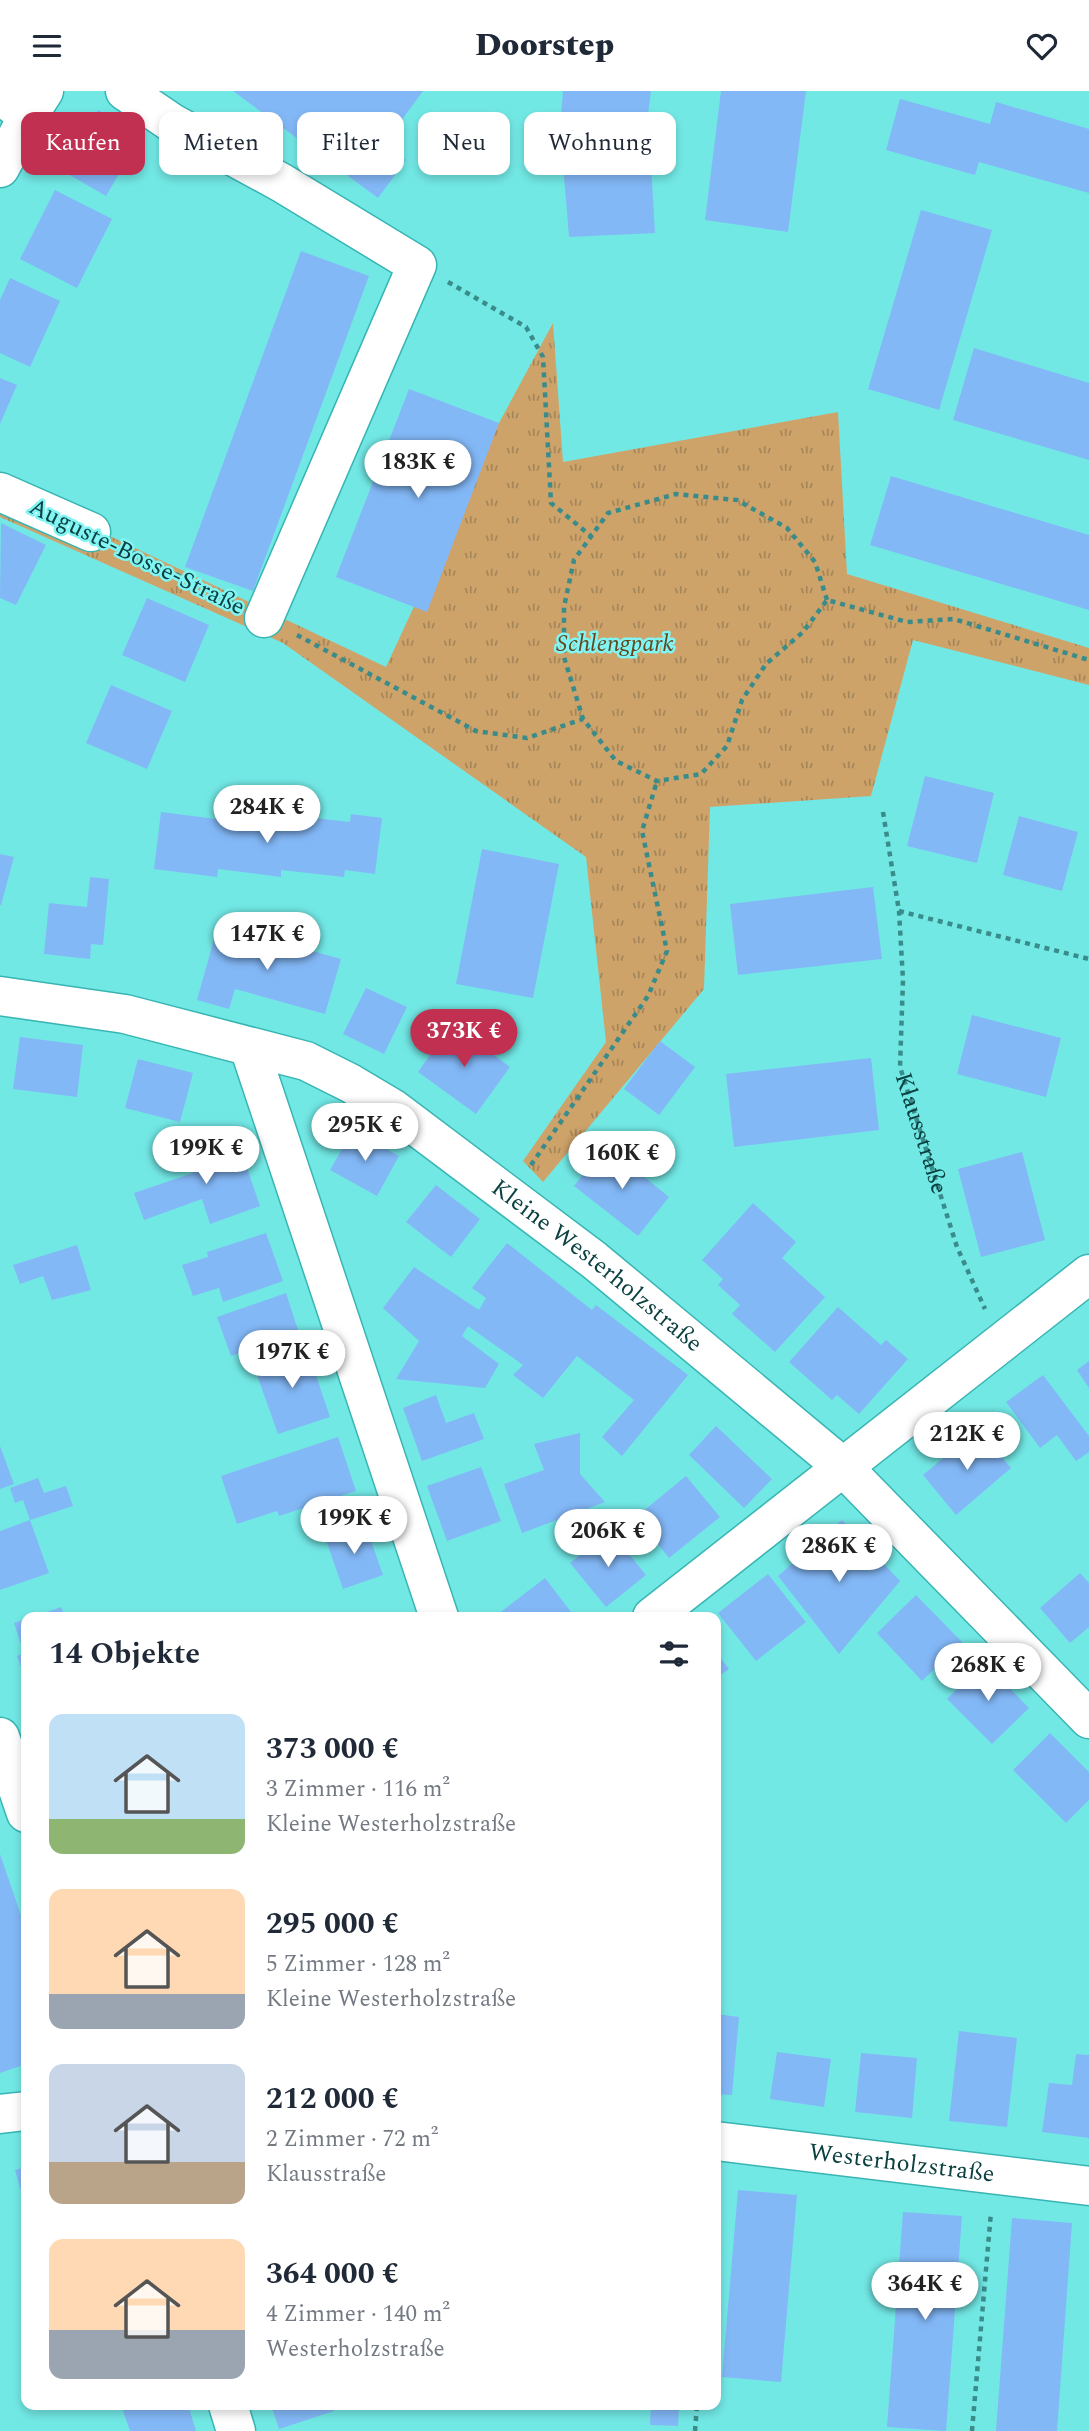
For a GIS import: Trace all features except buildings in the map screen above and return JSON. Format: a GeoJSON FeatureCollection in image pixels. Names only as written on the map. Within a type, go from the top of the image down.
{"type":"FeatureCollection","features":[{"type":"Feature","properties":{"kind":"street"},"geometry":{"type":"LineString","coordinates":[[125,91],[172,123],[282,183],[416,265]]}},
{"type":"Feature","properties":{"kind":"street"},"geometry":{"type":"LineString","coordinates":[[0,168],[24,101]]}},
{"type":"Feature","properties":{"kind":"street","name":"Auguste-Bosse-Straße"},"geometry":{"type":"LineString","coordinates":[[264,618],[416,265]]}},
{"type":"Feature","properties":{"kind":"street","name":"Auguste-Bosse-Straße"},"geometry":{"type":"LineString","coordinates":[[0,492],[91,532]]}},
{"type":"Feature","properties":{"kind":"street","name":"Kleine Westerholzstraße"},"geometry":{"type":"LineString","coordinates":[[0,996],[125,1014],[306,1061],[351,1083],[392,1108],[594,1260],[844,1467],[1089,1719]]}},
{"type":"Feature","properties":{"kind":"street"},"geometry":{"type":"LineString","coordinates":[[249,1047],[437,1612]]}},
{"type":"Feature","properties":{"kind":"street"},"geometry":{"type":"LineString","coordinates":[[658,1612],[1089,1274]]}},
{"type":"Feature","properties":{"kind":"street"},"geometry":{"type":"LineString","coordinates":[[2,1748],[21,1799]]}},
{"type":"Feature","properties":{"kind":"street"},"geometry":{"type":"LineString","coordinates":[[0,2115],[21,2112]]}},
{"type":"Feature","properties":{"kind":"street","name":"Westerholzstraße"},"geometry":{"type":"LineString","coordinates":[[721,2142],[995,2177],[1089,2186]]}},
{"type":"Feature","properties":{"kind":"street"},"geometry":{"type":"LineString","coordinates":[[230,2410],[236,2431]]}},
{"type":"Feature","properties":{"kind":"path"},"geometry":{"type":"LineString","coordinates":[[416,265],[526,327],[543,357],[551,503],[591,536]]}},
{"type":"Feature","properties":{"kind":"path"},"geometry":{"type":"LineString","coordinates":[[676,494],[737,499],[787,528],[815,562],[827,600],[803,632],[766,664],[742,700],[727,746],[701,774],[657,781],[616,761],[583,719],[564,657],[564,607],[574,560],[608,513],[676,494]]}},
{"type":"Feature","properties":{"kind":"path","name":"Auguste-Bosse-Straße"},"geometry":{"type":"LineString","coordinates":[[91,532],[264,618]]}},
{"type":"Feature","properties":{"kind":"path"},"geometry":{"type":"LineString","coordinates":[[827,600],[907,622],[954,619],[1089,660]]}},
{"type":"Feature","properties":{"kind":"path"},"geometry":{"type":"LineString","coordinates":[[264,618],[476,731],[527,738],[583,719]]}},
{"type":"Feature","properties":{"kind":"path"},"geometry":{"type":"LineString","coordinates":[[510,1196],[648,996],[667,951],[642,831],[657,781]]}},
{"type":"Feature","properties":{"kind":"path","name":"Klausstraße"},"geometry":{"type":"LineString","coordinates":[[883,812],[899,911],[902,979],[900,1067],[957,1247],[1000,1342]]}},
{"type":"Feature","properties":{"kind":"path"},"geometry":{"type":"LineString","coordinates":[[899,911],[1089,959]]}},
{"type":"Feature","properties":{"kind":"path"},"geometry":{"type":"LineString","coordinates":[[972,2431],[995,2177]]}},
{"type":"Feature","properties":{"kind":"path"},"geometry":{"type":"LineString","coordinates":[[695,2431],[697,2410]]}},
{"type":"Feature","properties":{"kind":"green space","name":"Schlengpark"},"geometry":{"type":"Polygon","coordinates":[[[553,323],[563,462],[838,412],[847,574],[1089,648],[1089,685],[913,640],[871,796],[710,807],[704,989],[543,1182],[523,1161],[606,1042],[586,857],[283,643],[0,517],[0,484],[386,667],[499,423],[553,323]]]}}]}
